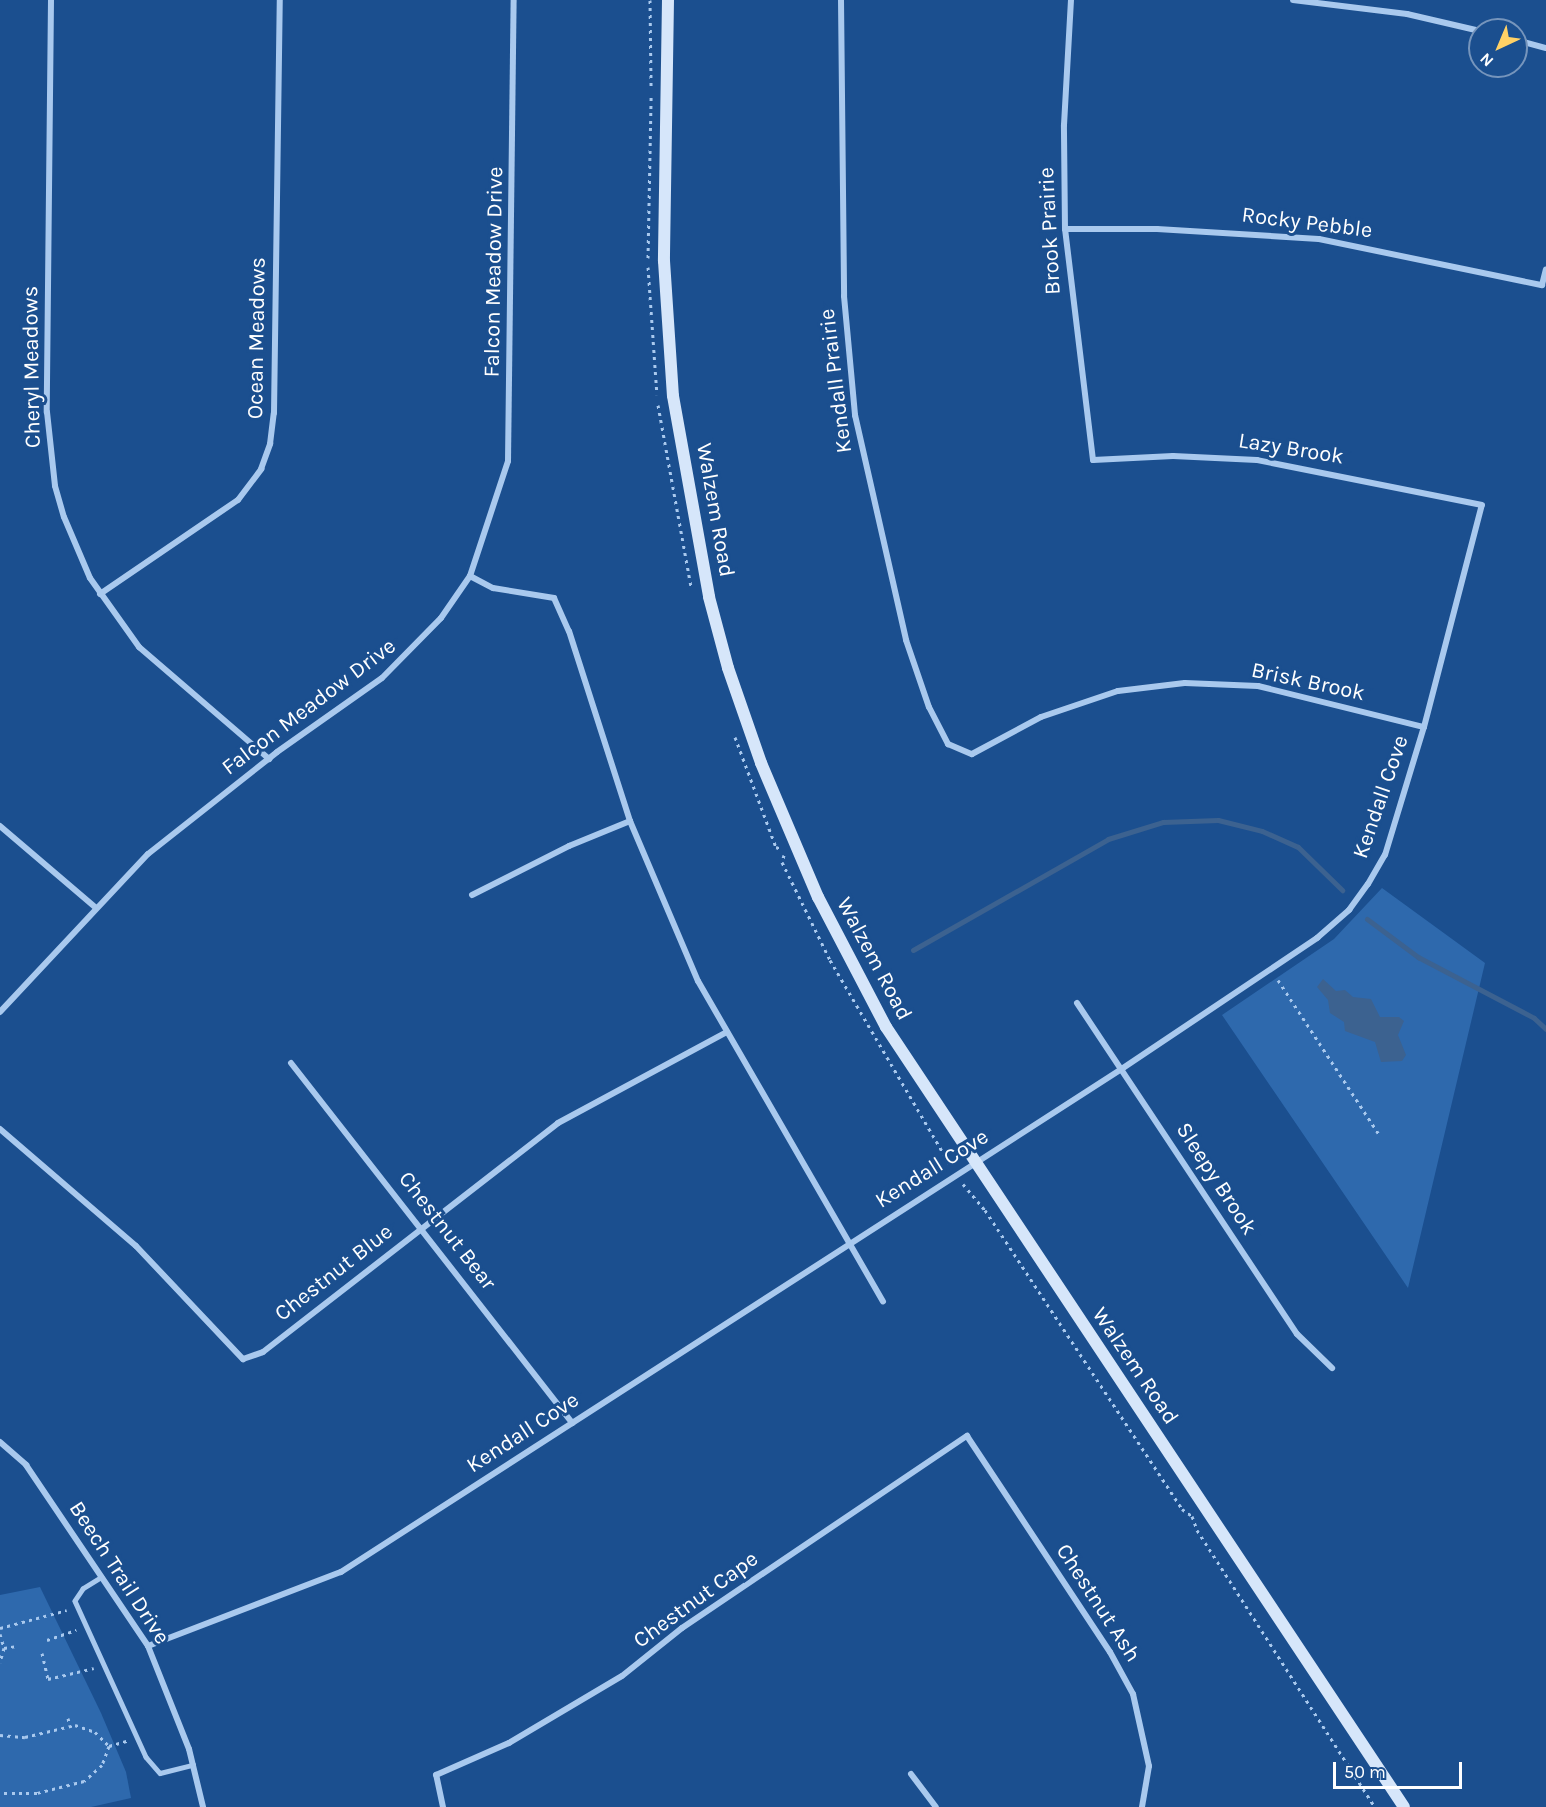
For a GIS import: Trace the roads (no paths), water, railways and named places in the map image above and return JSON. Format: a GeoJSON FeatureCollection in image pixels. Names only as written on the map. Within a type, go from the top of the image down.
{"type":"FeatureCollection","features":[{"type":"Feature","properties":{"kind":"street","name":"Cheryl Meadows"},"geometry":{"type":"LineString","coordinates":[[51,0],[47,412],[55,486],[63,518],[100,594],[139,647],[269,759]]}},
{"type":"Feature","properties":{"kind":"street","name":"Ocean Meadows"},"geometry":{"type":"LineString","coordinates":[[100,594],[238,501],[261,469],[270,444],[274,413],[280,0]]}},
{"type":"Feature","properties":{"kind":"street","name":"Falcon Meadow Drive"},"geometry":{"type":"LineString","coordinates":[[0,1012],[148,854],[269,759],[382,678],[441,618],[470,576],[508,462],[514,0]]}},
{"type":"Feature","properties":{"kind":"street","name":"Walzem Road"},"geometry":{"type":"LineString","coordinates":[[668,0],[664,261],[673,396],[696,538],[720,638],[760,763],[818,897],[886,1027],[1404,1807]]}},
{"type":"Feature","properties":{"kind":"street","name":"Kendall Prairie"},"geometry":{"type":"LineString","coordinates":[[840,0],[844,296],[855,416],[906,640],[929,707],[948,744]]}},
{"type":"Feature","properties":{"kind":"street","name":"Brook Prairie"},"geometry":{"type":"LineString","coordinates":[[1071,0],[1064,125],[1065,229],[1093,460]]}},
{"type":"Feature","properties":{"kind":"street"},"geometry":{"type":"LineString","coordinates":[[1295,0],[1407,14],[1468,28]]}},
{"type":"Feature","properties":{"kind":"street"},"geometry":{"type":"LineString","coordinates":[[1528,43],[1546,48]]}},
{"type":"Feature","properties":{"kind":"street","name":"Rocky Pebble"},"geometry":{"type":"LineString","coordinates":[[1065,229],[1180,230],[1319,239],[1542,285],[1546,269]]}},
{"type":"Feature","properties":{"kind":"street","name":"Lazy Brook"},"geometry":{"type":"LineString","coordinates":[[1093,460],[1192,456],[1257,460],[1482,505]]}},
{"type":"Feature","properties":{"kind":"street","name":"Kendall Cove"},"geometry":{"type":"LineString","coordinates":[[148,1646],[341,1572],[849,1242],[1123,1068],[1317,938],[1349,910],[1385,855],[1424,727],[1482,505]]}},
{"type":"Feature","properties":{"kind":"street"},"geometry":{"type":"LineString","coordinates":[[470,576],[493,588],[554,598],[569,631],[630,821],[698,981],[883,1301]]}},
{"type":"Feature","properties":{"kind":"street","name":"Brisk Brook"},"geometry":{"type":"LineString","coordinates":[[948,744],[972,754],[1041,717],[1118,691],[1185,683],[1258,686],[1424,727]]}},
{"type":"Feature","properties":{"kind":"street"},"geometry":{"type":"LineString","coordinates":[[472,895],[569,846],[630,821]]}},
{"type":"Feature","properties":{"kind":"street"},"geometry":{"type":"LineString","coordinates":[[0,826],[96,908]]}},
{"type":"Feature","properties":{"kind":"street","name":"Sleepy Brook"},"geometry":{"type":"LineString","coordinates":[[1077,1003],[1123,1068],[1297,1334],[1332,1368]]}},
{"type":"Feature","properties":{"kind":"street","name":"Chestnut Blue"},"geometry":{"type":"LineString","coordinates":[[0,1129],[136,1246],[243,1359],[263,1352],[422,1226],[558,1123],[727,1032]]}},
{"type":"Feature","properties":{"kind":"street","name":"Chestnut Bear"},"geometry":{"type":"LineString","coordinates":[[291,1063],[422,1226],[572,1423]]}},
{"type":"Feature","properties":{"kind":"street","name":"Chestnut Cape"},"geometry":{"type":"LineString","coordinates":[[443,1807],[436,1775],[509,1743],[622,1676],[682,1628],[967,1436]]}},
{"type":"Feature","properties":{"kind":"street","name":"Chestnut Ash"},"geometry":{"type":"LineString","coordinates":[[967,1436],[1110,1652],[1133,1694],[1149,1766],[1142,1807]]}},
{"type":"Feature","properties":{"kind":"street","name":"Beech Trail Drive"},"geometry":{"type":"LineString","coordinates":[[0,1442],[26,1465],[148,1646],[193,1765],[203,1807]]}},
{"type":"Feature","properties":{"kind":"street"},"geometry":{"type":"LineString","coordinates":[[911,1774],[936,1807]]}},
{"type":"Feature","properties":{"kind":"lane"},"geometry":{"type":"LineString","coordinates":[[102,1577],[76,1597],[77,1606],[151,1767],[160,1773],[193,1765]]}},
{"type":"Feature","properties":{"kind":"waterway"},"geometry":{"type":"LineString","coordinates":[[913,950],[1108,839],[1163,822],[1218,820],[1262,831],[1298,847],[1342,890]]}},
{"type":"Feature","properties":{"kind":"waterway"},"geometry":{"type":"LineString","coordinates":[[1367,919],[1418,957],[1534,1018],[1546,1029]]}}]}
